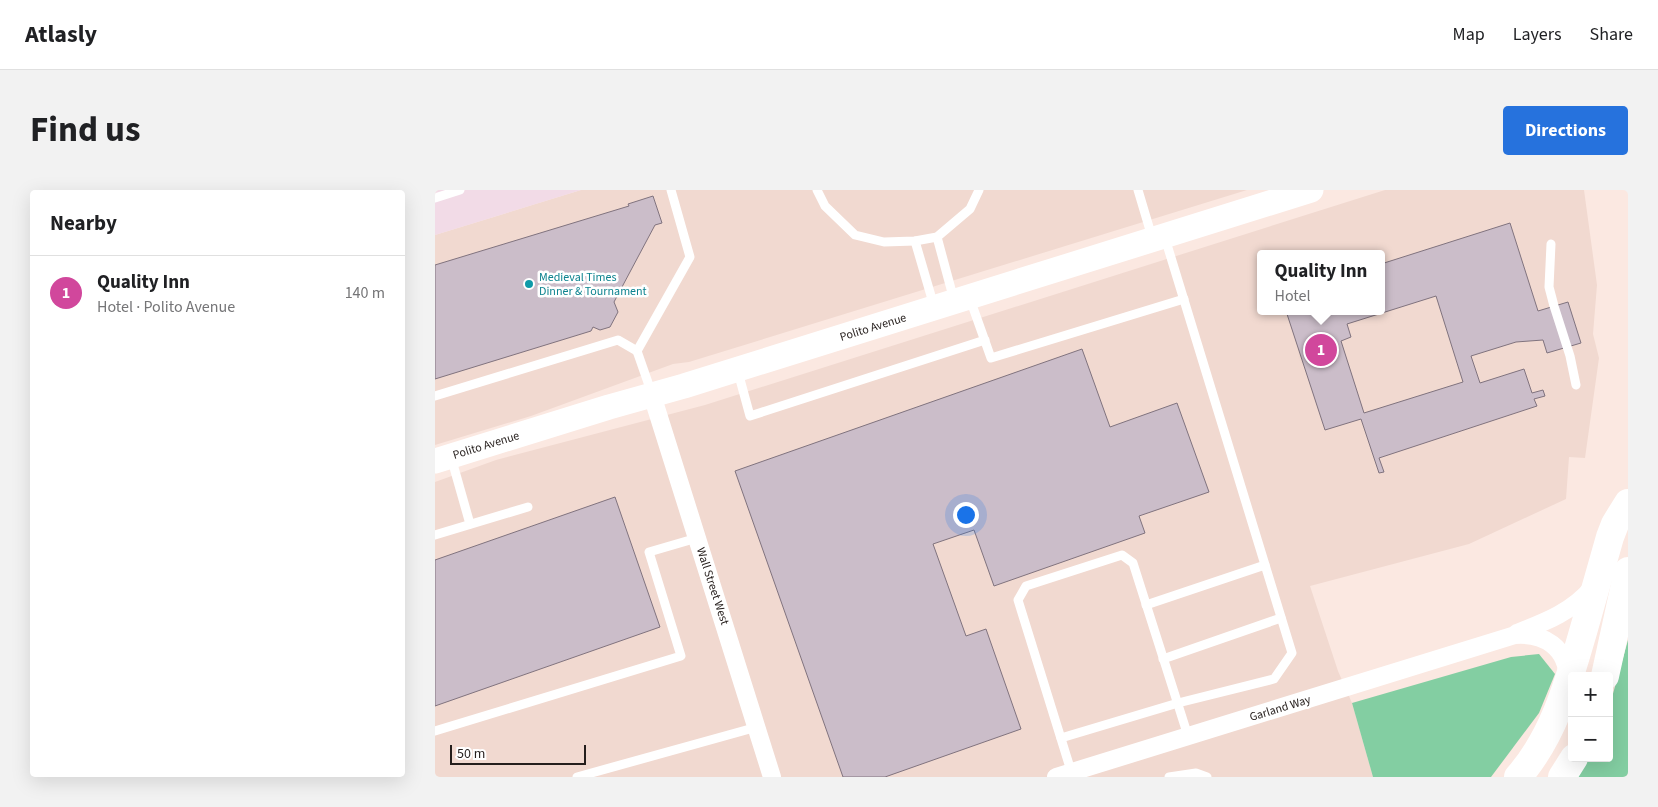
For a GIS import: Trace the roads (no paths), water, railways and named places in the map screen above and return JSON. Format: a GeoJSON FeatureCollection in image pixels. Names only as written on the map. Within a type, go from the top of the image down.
{"type":"FeatureCollection","features":[{"type":"Feature","properties":{"kind":"main road"},"geometry":{"type":"LineString","coordinates":[[1571,672],[1610,537],[1615,524],[1628,503]]}},
{"type":"Feature","properties":{"kind":"main road"},"geometry":{"type":"LineString","coordinates":[[1606,672],[1628,571]]}},
{"type":"Feature","properties":{"kind":"main road"},"geometry":{"type":"LineString","coordinates":[[1518,777],[1534,757],[1551,729],[1568,682]]}},
{"type":"Feature","properties":{"kind":"main road"},"geometry":{"type":"LineString","coordinates":[[1562,777],[1571,762]]}},
{"type":"Feature","properties":{"kind":"street","name":"Polito Avenue"},"geometry":{"type":"LineString","coordinates":[[443,459],[1306,191]]}},
{"type":"Feature","properties":{"kind":"street","name":"Wall Street West"},"geometry":{"type":"LineString","coordinates":[[652,395],[758,727],[772,777]]}},
{"type":"Feature","properties":{"kind":"street","name":"Garland Way"},"geometry":{"type":"LineString","coordinates":[[1505,638],[1563,614],[1582,599],[1597,583]]}},
{"type":"Feature","properties":{"kind":"street","name":"Garland Way"},"geometry":{"type":"LineString","coordinates":[[1067,775],[1515,635],[1532,635],[1547,640],[1563,657],[1568,673]]}},
{"type":"Feature","properties":{"kind":"lane"},"geometry":{"type":"LineString","coordinates":[[435,198],[460,190]]}},
{"type":"Feature","properties":{"kind":"lane"},"geometry":{"type":"LineString","coordinates":[[637,351],[690,257],[671,190]]}},
{"type":"Feature","properties":{"kind":"lane"},"geometry":{"type":"LineString","coordinates":[[817,190],[825,206],[855,235],[884,242],[915,242],[937,237],[970,209],[979,190]]}},
{"type":"Feature","properties":{"kind":"lane"},"geometry":{"type":"LineString","coordinates":[[1061,738],[1177,703],[1274,679],[1292,653],[1184,300],[1138,190]]}},
{"type":"Feature","properties":{"kind":"lane"},"geometry":{"type":"LineString","coordinates":[[937,237],[953,302]]}},
{"type":"Feature","properties":{"kind":"lane"},"geometry":{"type":"LineString","coordinates":[[915,242],[953,302],[985,340],[991,358],[1184,300]]}},
{"type":"Feature","properties":{"kind":"lane"},"geometry":{"type":"LineString","coordinates":[[1551,244],[1549,287],[1570,356],[1576,385]]}},
{"type":"Feature","properties":{"kind":"lane"},"geometry":{"type":"LineString","coordinates":[[435,396],[617,340],[637,351],[652,395]]}},
{"type":"Feature","properties":{"kind":"lane"},"geometry":{"type":"LineString","coordinates":[[737,369],[750,416],[985,340]]}},
{"type":"Feature","properties":{"kind":"lane"},"geometry":{"type":"LineString","coordinates":[[443,459],[470,524]]}},
{"type":"Feature","properties":{"kind":"lane"},"geometry":{"type":"LineString","coordinates":[[435,535],[528,507]]}},
{"type":"Feature","properties":{"kind":"lane"},"geometry":{"type":"LineString","coordinates":[[435,731],[681,656],[649,552],[697,538]]}},
{"type":"Feature","properties":{"kind":"lane"},"geometry":{"type":"LineString","coordinates":[[1067,775],[1061,738],[1019,600],[1026,586],[1122,555],[1133,563],[1188,736]]}},
{"type":"Feature","properties":{"kind":"lane"},"geometry":{"type":"LineString","coordinates":[[1146,606],[1265,565]]}},
{"type":"Feature","properties":{"kind":"lane"},"geometry":{"type":"LineString","coordinates":[[1163,659],[1281,618]]}},
{"type":"Feature","properties":{"kind":"lane"},"geometry":{"type":"LineString","coordinates":[[577,777],[758,727]]}},
{"type":"Feature","properties":{"kind":"lane"},"geometry":{"type":"LineString","coordinates":[[1169,777],[1196,773],[1207,777]]}},
{"type":"Feature","properties":{"kind":"place","name":"Medieval Times Dinner & Tournament"},"geometry":{"type":"Point","coordinates":[529,284]}},
{"type":"Feature","properties":{"kind":"place","name":"Quality Inn"},"geometry":{"type":"Point","coordinates":[1321,350]}}]}
